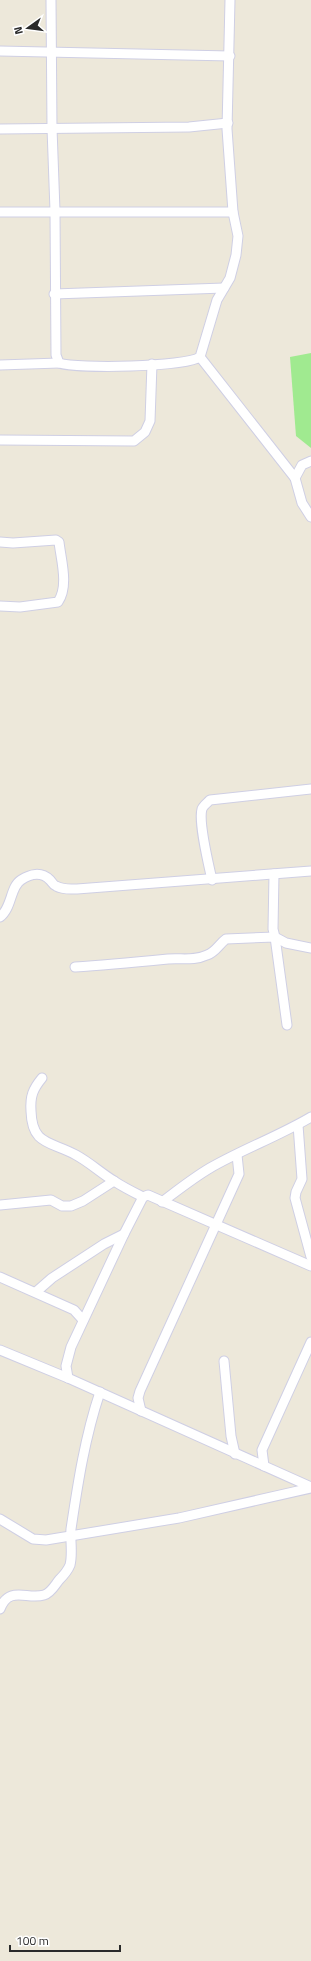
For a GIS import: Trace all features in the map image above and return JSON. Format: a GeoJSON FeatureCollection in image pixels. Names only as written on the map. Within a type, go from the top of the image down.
{"type":"FeatureCollection","features":[{"type":"Feature","properties":{"kind":"street"},"geometry":{"type":"LineString","coordinates":[[51,0],[50,52],[55,211],[54,294],[56,355],[59,363]]}},
{"type":"Feature","properties":{"kind":"street"},"geometry":{"type":"LineString","coordinates":[[0,365],[59,363],[76,365],[152,364],[195,360],[200,357],[217,300],[230,278],[236,255],[238,236],[233,212],[228,123],[230,0]]}},
{"type":"Feature","properties":{"kind":"street"},"geometry":{"type":"LineString","coordinates":[[0,51],[230,56]]}},
{"type":"Feature","properties":{"kind":"street"},"geometry":{"type":"LineString","coordinates":[[0,129],[189,127],[228,123]]}},
{"type":"Feature","properties":{"kind":"street"},"geometry":{"type":"LineString","coordinates":[[0,212],[233,212]]}},
{"type":"Feature","properties":{"kind":"street"},"geometry":{"type":"LineString","coordinates":[[54,294],[224,288]]}},
{"type":"Feature","properties":{"kind":"street"},"geometry":{"type":"LineString","coordinates":[[200,357],[295,478],[302,503],[311,517]]}},
{"type":"Feature","properties":{"kind":"street"},"geometry":{"type":"LineString","coordinates":[[0,440],[134,441],[145,432],[150,421],[152,364]]}},
{"type":"Feature","properties":{"kind":"street"},"geometry":{"type":"LineString","coordinates":[[295,478],[302,465],[311,461]]}},
{"type":"Feature","properties":{"kind":"street"},"geometry":{"type":"LineString","coordinates":[[0,542],[13,543],[56,540],[59,542],[63,585],[61,598],[58,602],[20,607],[0,606]]}},
{"type":"Feature","properties":{"kind":"street"},"geometry":{"type":"LineString","coordinates":[[212,880],[207,859],[201,816],[202,808],[210,800],[311,789]]}},
{"type":"Feature","properties":{"kind":"street"},"geometry":{"type":"LineString","coordinates":[[0,917],[9,904],[18,882],[34,874],[43,875],[55,886],[63,889],[212,880],[311,871]]}},
{"type":"Feature","properties":{"kind":"street"},"geometry":{"type":"LineString","coordinates":[[274,874],[273,930],[287,1025]]}},
{"type":"Feature","properties":{"kind":"street"},"geometry":{"type":"LineString","coordinates":[[75,967],[132,964],[170,959],[189,960],[208,955],[216,950],[226,939],[275,937],[286,943],[311,948]]}},
{"type":"Feature","properties":{"kind":"street"},"geometry":{"type":"LineString","coordinates":[[42,1078],[34,1087],[30,1099],[31,1125],[41,1140],[76,1155],[114,1181],[143,1197]]}},
{"type":"Feature","properties":{"kind":"street"},"geometry":{"type":"LineString","coordinates":[[162,1202],[195,1177],[311,1117]]}},
{"type":"Feature","properties":{"kind":"street"},"geometry":{"type":"LineString","coordinates":[[298,1125],[302,1179],[295,1198],[311,1257]]}},
{"type":"Feature","properties":{"kind":"street"},"geometry":{"type":"LineString","coordinates":[[141,1411],[138,1398],[140,1391],[239,1174],[237,1154]]}},
{"type":"Feature","properties":{"kind":"street"},"geometry":{"type":"LineString","coordinates":[[0,1205],[51,1200],[62,1206],[71,1206],[83,1201],[114,1181]]}},
{"type":"Feature","properties":{"kind":"street"},"geometry":{"type":"LineString","coordinates":[[68,1378],[66,1366],[67,1357],[83,1320],[143,1197],[148,1195],[311,1266]]}},
{"type":"Feature","properties":{"kind":"street"},"geometry":{"type":"LineString","coordinates":[[36,1292],[52,1278],[104,1244],[124,1234]]}},
{"type":"Feature","properties":{"kind":"street"},"geometry":{"type":"LineString","coordinates":[[0,1277],[74,1310],[83,1320]]}},
{"type":"Feature","properties":{"kind":"street"},"geometry":{"type":"LineString","coordinates":[[264,1466],[262,1450],[311,1342]]}},
{"type":"Feature","properties":{"kind":"street"},"geometry":{"type":"LineString","coordinates":[[0,1350],[100,1392],[311,1487]]}},
{"type":"Feature","properties":{"kind":"street"},"geometry":{"type":"LineString","coordinates":[[224,1361],[231,1436],[235,1454]]}},
{"type":"Feature","properties":{"kind":"street"},"geometry":{"type":"LineString","coordinates":[[0,1609],[2,1603],[8,1597],[23,1594],[34,1596],[45,1594],[51,1590],[70,1565],[70,1535],[82,1461],[90,1420],[100,1392]]}},
{"type":"Feature","properties":{"kind":"street"},"geometry":{"type":"LineString","coordinates":[[0,1519],[33,1539],[39,1540],[179,1518],[311,1487]]}},
{"type":"Feature","properties":{"kind":"green space"},"geometry":{"type":"Polygon","coordinates":[[[311,353],[311,448],[296,436],[290,357],[311,353]]]}}]}
